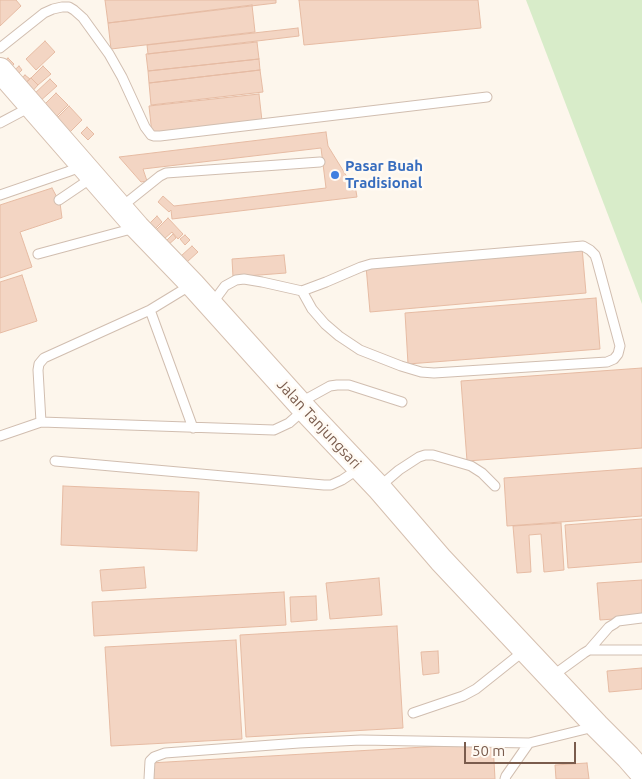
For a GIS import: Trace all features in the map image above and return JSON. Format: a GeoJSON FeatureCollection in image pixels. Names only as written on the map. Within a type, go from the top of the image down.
{"type":"FeatureCollection","features":[{"type":"Feature","properties":{"kind":"main road","name":"Jalan Tanjungsari"},"geometry":{"type":"LineString","coordinates":[[0,70],[137,227],[192,284],[360,468],[441,560],[642,774]]}},
{"type":"Feature","properties":{"kind":"lane"},"geometry":{"type":"LineString","coordinates":[[0,48],[44,13],[53,9],[69,7],[83,18],[109,54],[145,127],[154,136],[488,97]]}},
{"type":"Feature","properties":{"kind":"lane"},"geometry":{"type":"LineString","coordinates":[[0,123],[32,106]]}},
{"type":"Feature","properties":{"kind":"lane"},"geometry":{"type":"LineString","coordinates":[[120,208],[166,172],[320,162]]}},
{"type":"Feature","properties":{"kind":"lane"},"geometry":{"type":"LineString","coordinates":[[0,195],[88,171]]}},
{"type":"Feature","properties":{"kind":"lane"},"geometry":{"type":"LineString","coordinates":[[59,200],[88,171]]}},
{"type":"Feature","properties":{"kind":"lane"},"geometry":{"type":"LineString","coordinates":[[38,254],[137,227]]}},
{"type":"Feature","properties":{"kind":"lane"},"geometry":{"type":"LineString","coordinates":[[211,306],[225,286],[236,280],[244,279],[262,282],[302,291],[361,266],[371,264],[583,246],[595,255],[620,346],[618,354],[614,359],[607,362],[434,373],[421,372],[360,350],[339,336],[312,309],[302,291]]}},
{"type":"Feature","properties":{"kind":"lane"},"geometry":{"type":"LineString","coordinates":[[41,422],[38,370],[39,364],[44,358],[150,310],[192,284]]}},
{"type":"Feature","properties":{"kind":"lane"},"geometry":{"type":"LineString","coordinates":[[150,310],[193,428]]}},
{"type":"Feature","properties":{"kind":"lane"},"geometry":{"type":"LineString","coordinates":[[0,436],[41,422],[274,430],[289,423],[302,406],[330,386],[337,385],[349,385],[402,402]]}},
{"type":"Feature","properties":{"kind":"lane"},"geometry":{"type":"LineString","coordinates":[[378,488],[399,470],[425,455],[433,455],[471,466],[482,473],[495,486]]}},
{"type":"Feature","properties":{"kind":"lane"},"geometry":{"type":"LineString","coordinates":[[55,462],[324,485],[330,485],[360,468]]}},
{"type":"Feature","properties":{"kind":"lane"},"geometry":{"type":"LineString","coordinates":[[552,677],[589,650],[609,627],[618,621],[642,618]]}},
{"type":"Feature","properties":{"kind":"lane"},"geometry":{"type":"LineString","coordinates":[[413,713],[463,696],[476,689],[525,649]]}},
{"type":"Feature","properties":{"kind":"lane"},"geometry":{"type":"LineString","coordinates":[[589,650],[642,650]]}},
{"type":"Feature","properties":{"kind":"lane"},"geometry":{"type":"LineString","coordinates":[[149,779],[150,761],[154,756],[164,753],[361,740],[528,743],[597,726]]}},
{"type":"Feature","properties":{"kind":"lane"},"geometry":{"type":"LineString","coordinates":[[505,779],[528,743]]}},
{"type":"Feature","properties":{"kind":"green space"},"geometry":{"type":"Polygon","coordinates":[[[526,0],[642,0],[642,304],[526,0]]]}},
{"type":"Feature","properties":{"kind":"building"},"geometry":{"type":"Polygon","coordinates":[[[0,0],[16,0],[21,6],[0,26],[0,0]]]}},
{"type":"Feature","properties":{"kind":"building"},"geometry":{"type":"Polygon","coordinates":[[[105,0],[276,0],[276,3],[108,23],[105,0]]]}},
{"type":"Feature","properties":{"kind":"building"},"geometry":{"type":"Polygon","coordinates":[[[299,0],[478,0],[481,28],[304,45],[299,0]]]}},
{"type":"Feature","properties":{"kind":"building"},"geometry":{"type":"Polygon","coordinates":[[[252,5],[255,32],[111,49],[108,23],[252,5]]]}},
{"type":"Feature","properties":{"kind":"building"},"geometry":{"type":"Polygon","coordinates":[[[298,28],[299,36],[148,54],[147,45],[298,28]]]}},
{"type":"Feature","properties":{"kind":"building"},"geometry":{"type":"Polygon","coordinates":[[[45,41],[55,52],[36,70],[26,59],[45,41]]]}},
{"type":"Feature","properties":{"kind":"building"},"geometry":{"type":"Polygon","coordinates":[[[257,42],[259,59],[148,71],[146,54],[257,42]]]}},
{"type":"Feature","properties":{"kind":"building"},"geometry":{"type":"Polygon","coordinates":[[[8,58],[14,64],[7,72],[0,65],[8,58]]]}},
{"type":"Feature","properties":{"kind":"building"},"geometry":{"type":"Polygon","coordinates":[[[259,59],[260,70],[149,83],[148,71],[259,59]]]}},
{"type":"Feature","properties":{"kind":"building"},"geometry":{"type":"Polygon","coordinates":[[[19,66],[22,70],[13,79],[9,75],[19,66]]]}},
{"type":"Feature","properties":{"kind":"building"},"geometry":{"type":"Polygon","coordinates":[[[43,66],[51,74],[38,85],[31,78],[43,66]]]}},
{"type":"Feature","properties":{"kind":"building"},"geometry":{"type":"Polygon","coordinates":[[[260,70],[263,92],[151,105],[149,83],[260,70]]]}},
{"type":"Feature","properties":{"kind":"building"},"geometry":{"type":"Polygon","coordinates":[[[25,75],[30,79],[21,87],[17,82],[25,75]]]}},
{"type":"Feature","properties":{"kind":"building"},"geometry":{"type":"Polygon","coordinates":[[[31,78],[38,85],[29,95],[21,87],[31,78]]]}},
{"type":"Feature","properties":{"kind":"building"},"geometry":{"type":"Polygon","coordinates":[[[50,79],[57,86],[39,102],[33,95],[50,79]]]}},
{"type":"Feature","properties":{"kind":"building"},"geometry":{"type":"Polygon","coordinates":[[[56,93],[68,105],[54,119],[42,107],[56,93]]]}},
{"type":"Feature","properties":{"kind":"building"},"geometry":{"type":"Polygon","coordinates":[[[259,94],[262,121],[152,134],[149,106],[259,94]]]}},
{"type":"Feature","properties":{"kind":"building"},"geometry":{"type":"Polygon","coordinates":[[[69,106],[82,120],[68,134],[55,120],[69,106]]]}},
{"type":"Feature","properties":{"kind":"building"},"geometry":{"type":"Polygon","coordinates":[[[87,127],[94,134],[88,140],[81,133],[87,127]]]}},
{"type":"Feature","properties":{"kind":"building","name":"Pasar Buah Tradisional"},"geometry":{"type":"Polygon","coordinates":[[[326,132],[328,146],[352,185],[355,185],[357,197],[172,219],[171,210],[169,212],[158,202],[163,196],[174,206],[326,188],[321,148],[143,169],[147,181],[141,182],[119,157],[326,132]]]}},
{"type":"Feature","properties":{"kind":"building"},"geometry":{"type":"Polygon","coordinates":[[[52,188],[60,203],[62,218],[20,232],[32,267],[0,278],[0,205],[52,188]]]}},
{"type":"Feature","properties":{"kind":"building"},"geometry":{"type":"Polygon","coordinates":[[[157,216],[162,222],[155,229],[150,223],[157,216]]]}},
{"type":"Feature","properties":{"kind":"building"},"geometry":{"type":"Polygon","coordinates":[[[168,218],[183,234],[178,239],[172,232],[164,239],[156,230],[168,218]]]}},
{"type":"Feature","properties":{"kind":"building"},"geometry":{"type":"Polygon","coordinates":[[[173,234],[176,238],[168,245],[165,242],[173,234]]]}},
{"type":"Feature","properties":{"kind":"building"},"geometry":{"type":"Polygon","coordinates":[[[185,235],[190,240],[185,245],[180,239],[185,235]]]}},
{"type":"Feature","properties":{"kind":"building"},"geometry":{"type":"Polygon","coordinates":[[[192,246],[198,252],[187,262],[181,256],[192,246]]]}},
{"type":"Feature","properties":{"kind":"building"},"geometry":{"type":"Polygon","coordinates":[[[582,247],[586,293],[370,312],[366,266],[582,247]]]}},
{"type":"Feature","properties":{"kind":"building"},"geometry":{"type":"Polygon","coordinates":[[[284,255],[286,273],[233,277],[232,259],[284,255]]]}},
{"type":"Feature","properties":{"kind":"building"},"geometry":{"type":"Polygon","coordinates":[[[22,275],[37,321],[0,333],[0,282],[22,275]]]}},
{"type":"Feature","properties":{"kind":"building"},"geometry":{"type":"Polygon","coordinates":[[[596,298],[600,349],[408,364],[405,313],[596,298]]]}},
{"type":"Feature","properties":{"kind":"building"},"geometry":{"type":"Polygon","coordinates":[[[642,368],[642,448],[467,461],[461,381],[642,368]]]}},
{"type":"Feature","properties":{"kind":"building"},"geometry":{"type":"Polygon","coordinates":[[[642,468],[642,516],[507,526],[504,478],[642,468]]]}},
{"type":"Feature","properties":{"kind":"building"},"geometry":{"type":"Polygon","coordinates":[[[63,486],[199,492],[197,551],[61,545],[63,486]]]}},
{"type":"Feature","properties":{"kind":"building"},"geometry":{"type":"Polygon","coordinates":[[[642,519],[642,562],[568,568],[565,525],[642,519]]]}},
{"type":"Feature","properties":{"kind":"building"},"geometry":{"type":"Polygon","coordinates":[[[561,523],[564,570],[544,572],[541,534],[529,535],[531,572],[517,573],[513,526],[561,523]]]}},
{"type":"Feature","properties":{"kind":"building"},"geometry":{"type":"Polygon","coordinates":[[[144,567],[146,588],[102,591],[100,570],[144,567]]]}},
{"type":"Feature","properties":{"kind":"building"},"geometry":{"type":"Polygon","coordinates":[[[379,578],[382,615],[330,619],[326,583],[379,578]]]}},
{"type":"Feature","properties":{"kind":"building"},"geometry":{"type":"Polygon","coordinates":[[[642,580],[642,617],[600,620],[597,583],[642,580]]]}},
{"type":"Feature","properties":{"kind":"building"},"geometry":{"type":"Polygon","coordinates":[[[284,592],[286,625],[94,636],[92,602],[284,592]]]}},
{"type":"Feature","properties":{"kind":"building"},"geometry":{"type":"Polygon","coordinates":[[[316,596],[317,620],[291,622],[290,597],[316,596]]]}},
{"type":"Feature","properties":{"kind":"building"},"geometry":{"type":"Polygon","coordinates":[[[397,626],[403,728],[246,737],[240,635],[397,626]]]}},
{"type":"Feature","properties":{"kind":"building"},"geometry":{"type":"Polygon","coordinates":[[[236,640],[242,739],[111,746],[105,647],[236,640]]]}},
{"type":"Feature","properties":{"kind":"building"},"geometry":{"type":"Polygon","coordinates":[[[438,651],[439,673],[423,675],[421,652],[438,651]]]}},
{"type":"Feature","properties":{"kind":"building"},"geometry":{"type":"Polygon","coordinates":[[[642,668],[642,689],[609,692],[607,671],[642,668]]]}},
{"type":"Feature","properties":{"kind":"building"},"geometry":{"type":"Polygon","coordinates":[[[493,743],[495,779],[151,779],[150,763],[493,743]]]}},
{"type":"Feature","properties":{"kind":"building"},"geometry":{"type":"Polygon","coordinates":[[[587,763],[589,779],[556,779],[555,765],[587,763]]]}},
{"type":"Feature","properties":{"kind":"place","name":"Pasar Buah Tradisional"},"geometry":{"type":"Point","coordinates":[335,175]}}]}
